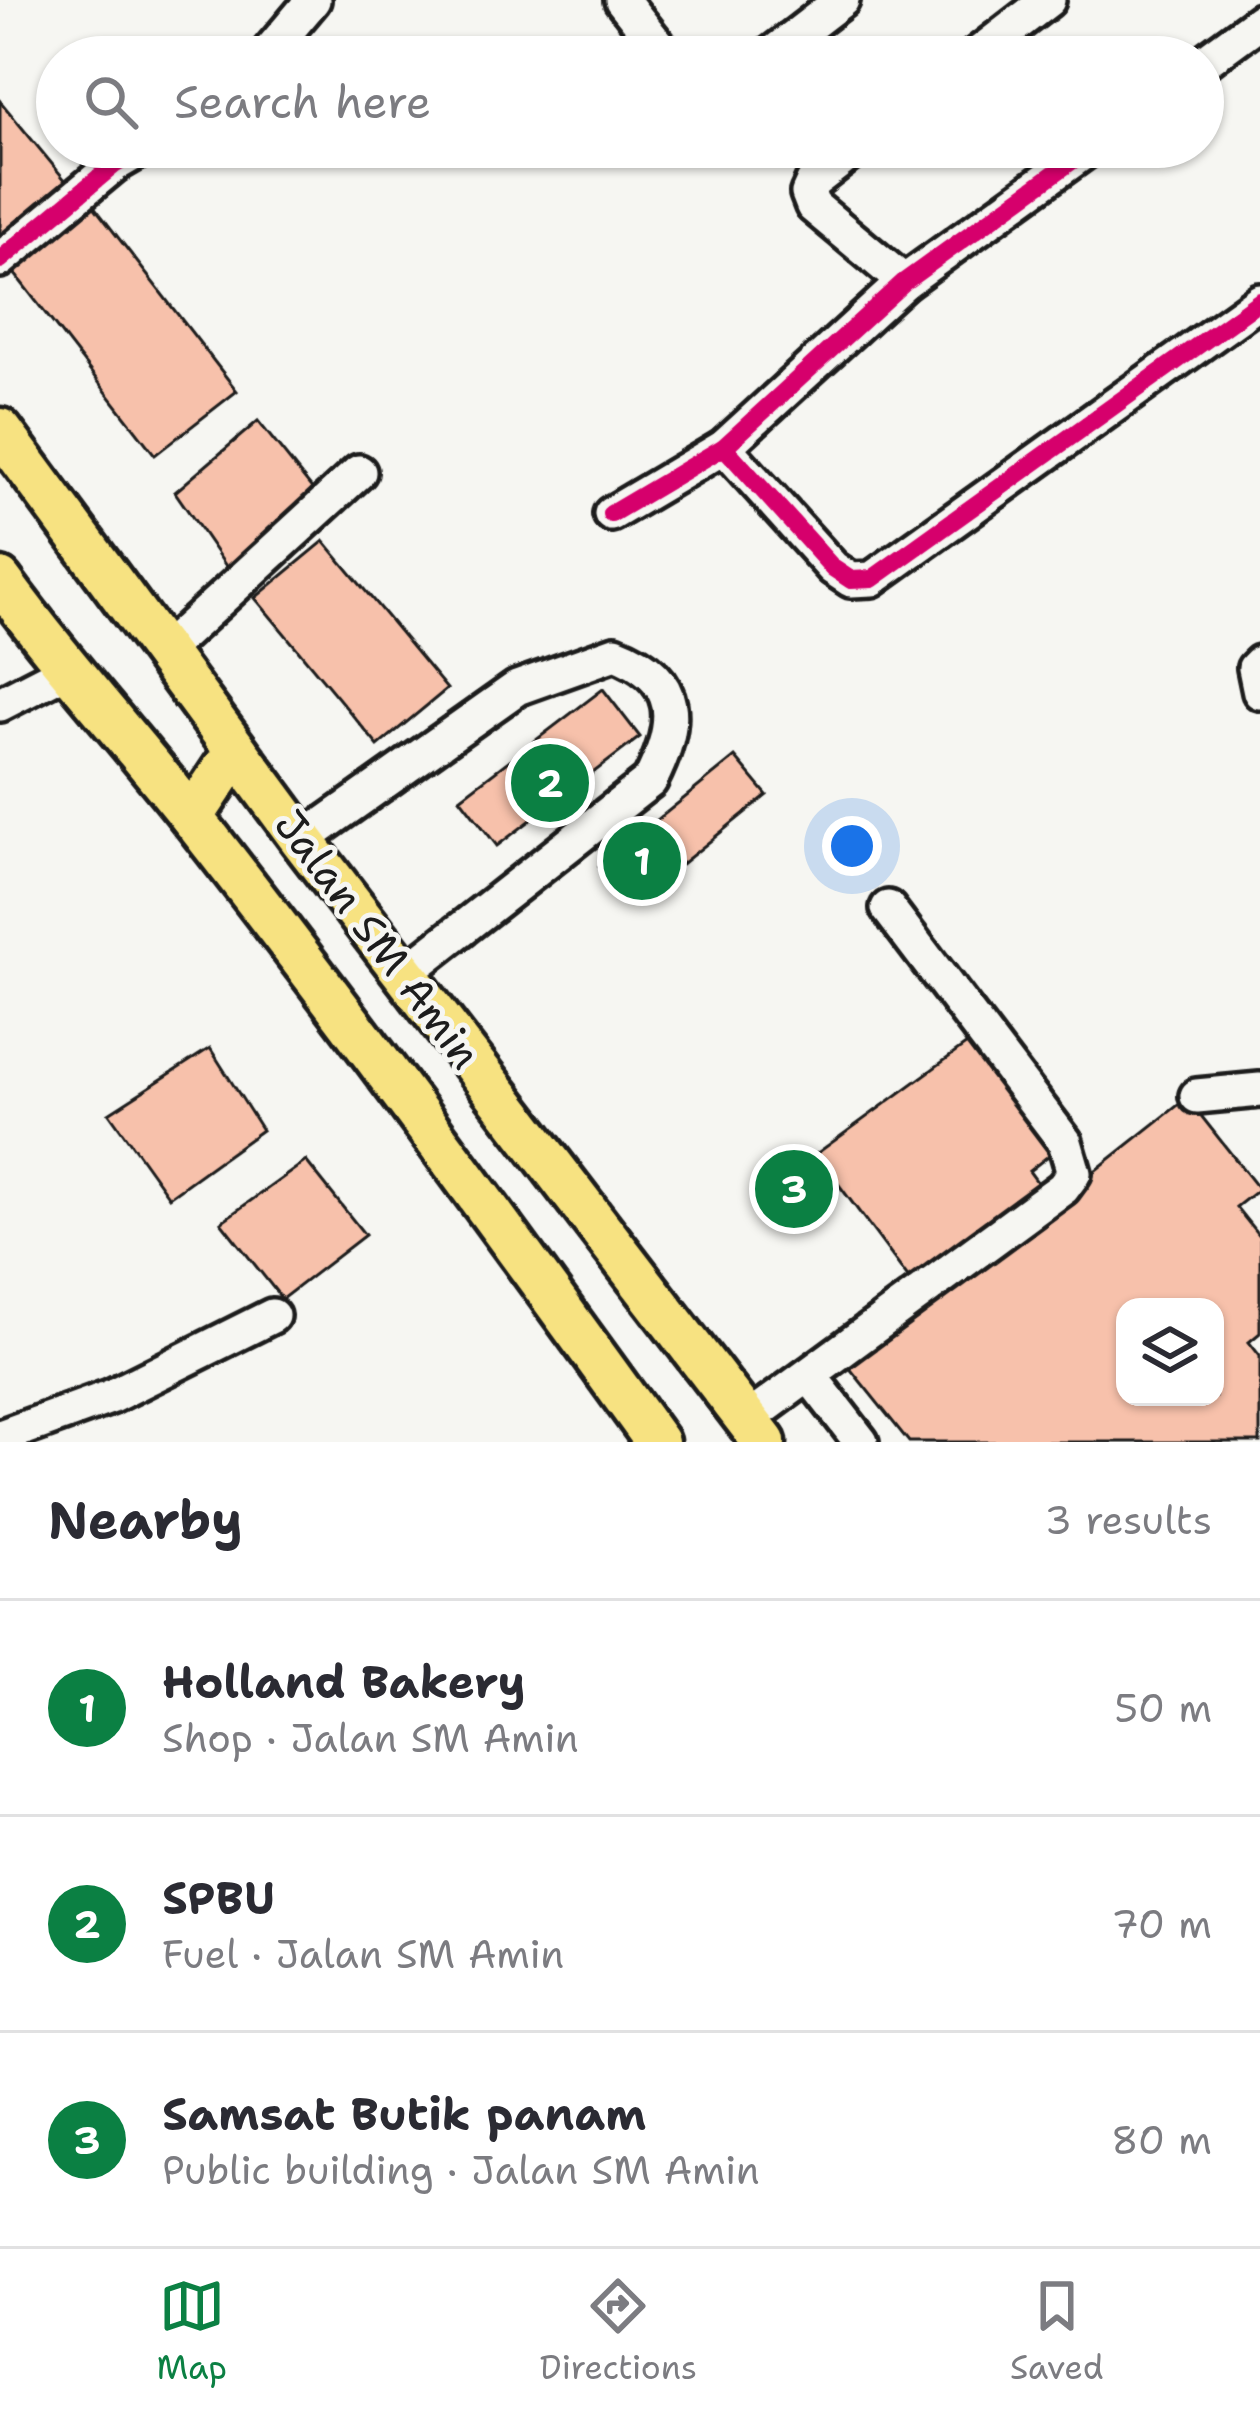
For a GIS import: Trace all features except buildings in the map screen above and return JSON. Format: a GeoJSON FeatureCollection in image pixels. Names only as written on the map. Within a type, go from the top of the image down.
{"type":"FeatureCollection","features":[{"type":"Feature","properties":{"kind":"main road","name":"Jalan SM Amin"},"geometry":{"type":"LineString","coordinates":[[0,430],[302,839],[755,1431]]}},
{"type":"Feature","properties":{"kind":"main road","name":"Jalan SM Amin"},"geometry":{"type":"LineString","coordinates":[[0,580],[66,670],[192,818],[467,1178],[657,1442]]}},
{"type":"Feature","properties":{"kind":"main road"},"geometry":{"type":"LineString","coordinates":[[192,818],[236,751]]}},
{"type":"Feature","properties":{"kind":"street"},"geometry":{"type":"LineString","coordinates":[[283,36],[313,0]]}},
{"type":"Feature","properties":{"kind":"street"},"geometry":{"type":"LineString","coordinates":[[622,0],[650,36]]}},
{"type":"Feature","properties":{"kind":"street"},"geometry":{"type":"LineString","coordinates":[[795,36],[842,0]]}},
{"type":"Feature","properties":{"kind":"street"},"geometry":{"type":"LineString","coordinates":[[1001,36],[1048,0]]}},
{"type":"Feature","properties":{"kind":"street"},"geometry":{"type":"LineString","coordinates":[[1224,47],[1260,20]]}},
{"type":"Feature","properties":{"kind":"street"},"geometry":{"type":"LineString","coordinates":[[0,260],[110,168]]}},
{"type":"Feature","properties":{"kind":"street"},"geometry":{"type":"LineString","coordinates":[[831,168],[813,182],[808,193],[813,206],[904,283]]}},
{"type":"Feature","properties":{"kind":"street"},"geometry":{"type":"LineString","coordinates":[[611,514],[724,447],[904,283],[1062,168]]}},
{"type":"Feature","properties":{"kind":"street"},"geometry":{"type":"LineString","coordinates":[[724,447],[833,568],[851,580],[872,579],[1260,301]]}},
{"type":"Feature","properties":{"kind":"street"},"geometry":{"type":"LineString","coordinates":[[163,652],[359,472]]}},
{"type":"Feature","properties":{"kind":"street"},"geometry":{"type":"LineString","coordinates":[[302,839],[517,688],[615,653],[640,663],[662,683],[670,740],[650,781],[404,974]]}},
{"type":"Feature","properties":{"kind":"street"},"geometry":{"type":"LineString","coordinates":[[1260,663],[1255,668],[1260,692]]}},
{"type":"Feature","properties":{"kind":"street"},"geometry":{"type":"LineString","coordinates":[[0,704],[66,670]]}},
{"type":"Feature","properties":{"kind":"street"},"geometry":{"type":"LineString","coordinates":[[755,1431],[809,1375],[1063,1188],[1074,1173],[1065,1142],[888,908]]}},
{"type":"Feature","properties":{"kind":"street"},"geometry":{"type":"LineString","coordinates":[[1197,1096],[1260,1090]]}},
{"type":"Feature","properties":{"kind":"street"},"geometry":{"type":"LineString","coordinates":[[0,1437],[110,1397],[272,1316]]}},
{"type":"Feature","properties":{"kind":"street"},"geometry":{"type":"LineString","coordinates":[[809,1375],[861,1442]]}},
{"type":"Feature","properties":{"kind":"cycle path"},"geometry":{"type":"LineString","coordinates":[[0,260],[110,168]]}},
{"type":"Feature","properties":{"kind":"cycle path"},"geometry":{"type":"LineString","coordinates":[[611,514],[724,447],[904,282],[1062,168]]}},
{"type":"Feature","properties":{"kind":"cycle path"},"geometry":{"type":"LineString","coordinates":[[724,447],[833,568],[851,580],[872,579],[1260,301]]}},
{"type":"Feature","properties":{"kind":"place","name":"SPBU"},"geometry":{"type":"Point","coordinates":[550,783]}},
{"type":"Feature","properties":{"kind":"place","name":"Holland Bakery"},"geometry":{"type":"Point","coordinates":[642,861]}},
{"type":"Feature","properties":{"kind":"place","name":"Samsat Butik panam"},"geometry":{"type":"Point","coordinates":[794,1189]}}]}
